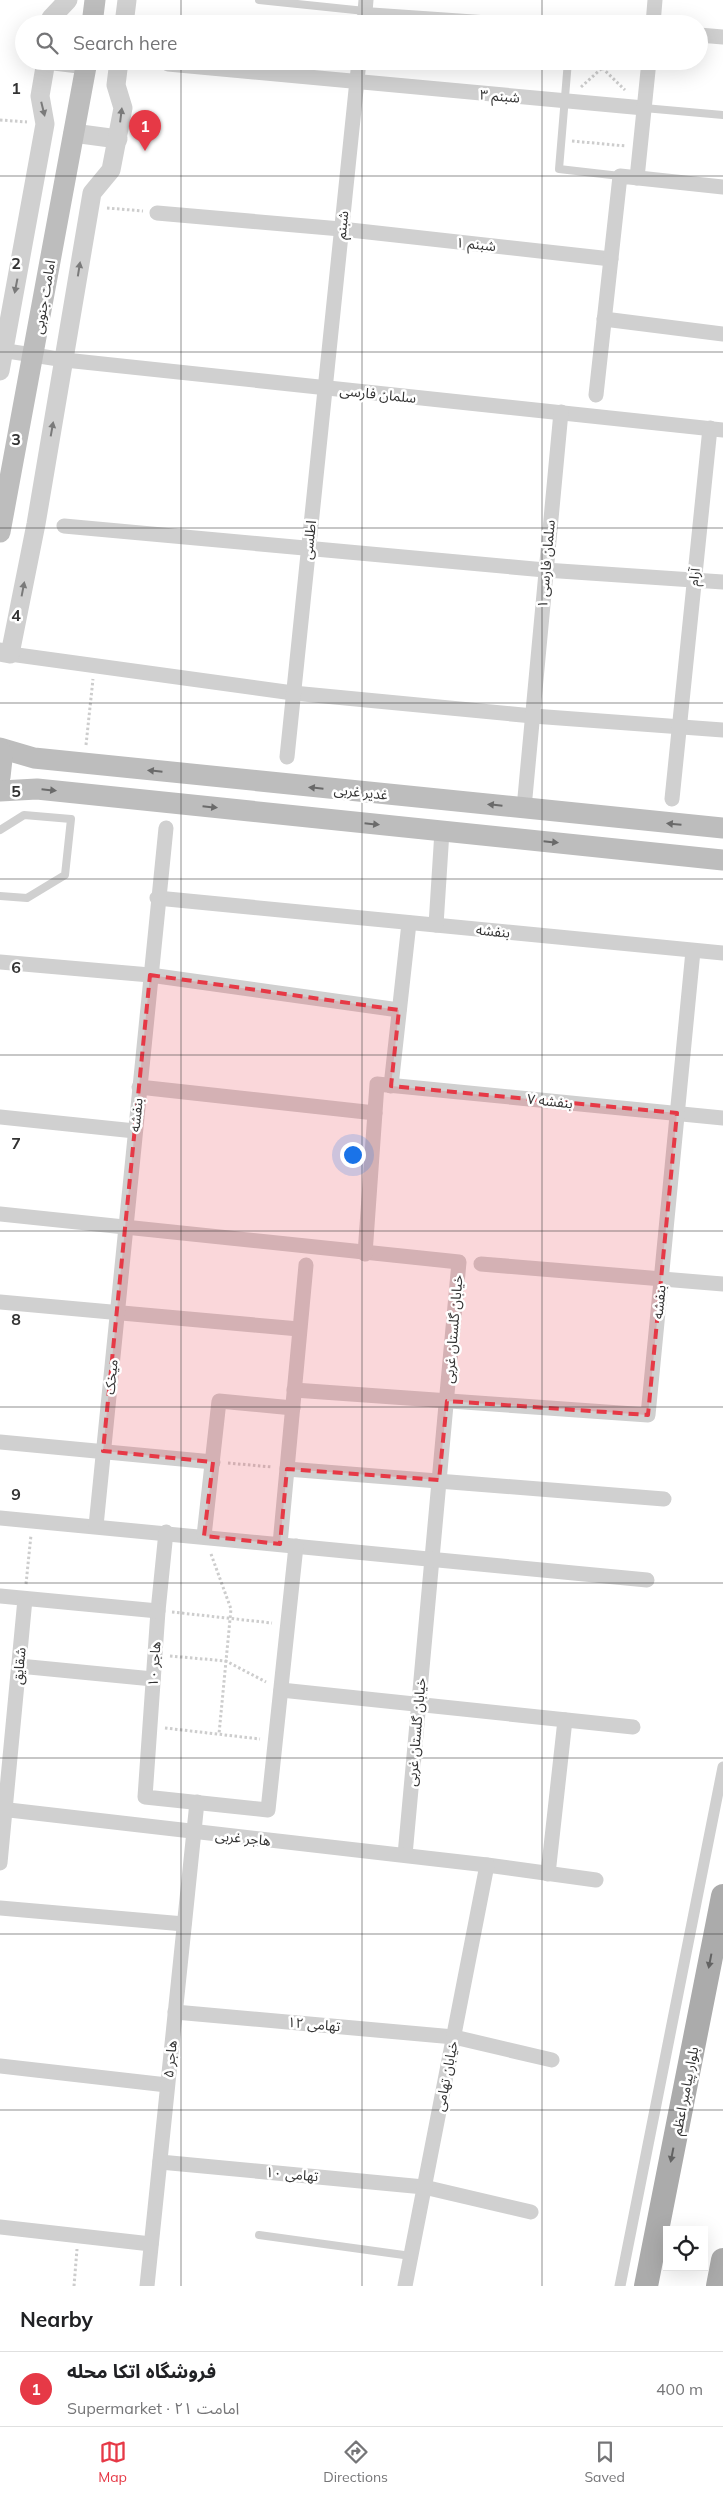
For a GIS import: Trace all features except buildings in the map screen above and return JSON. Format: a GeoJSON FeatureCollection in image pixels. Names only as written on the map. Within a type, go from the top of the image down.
{"type":"FeatureCollection","features":[{"type":"Feature","properties":{"kind":"main road"},"geometry":{"type":"LineString","coordinates":[[93,15],[95,0]]}},
{"type":"Feature","properties":{"kind":"main road","name":"امامت جنوبی"},"geometry":{"type":"LineString","coordinates":[[0,532],[86,70]]}},
{"type":"Feature","properties":{"kind":"main road"},"geometry":{"type":"LineString","coordinates":[[0,749],[2,759],[0,777]]}},
{"type":"Feature","properties":{"kind":"main road","name":"غدیر غربی"},"geometry":{"type":"LineString","coordinates":[[0,749],[34,758],[84,764],[723,828]]}},
{"type":"Feature","properties":{"kind":"main road"},"geometry":{"type":"LineString","coordinates":[[0,791],[37,789],[723,860]]}},
{"type":"Feature","properties":{"kind":"main road","name":"بلوار پیامبر اعظم"},"geometry":{"type":"LineString","coordinates":[[646,2286],[723,1896]]}},
{"type":"Feature","properties":{"kind":"main road"},"geometry":{"type":"LineString","coordinates":[[718,2286],[723,2260]]}},
{"type":"Feature","properties":{"kind":"street"},"geometry":{"type":"LineString","coordinates":[[53,15],[68,0]]}},
{"type":"Feature","properties":{"kind":"street"},"geometry":{"type":"LineString","coordinates":[[125,15],[127,0]]}},
{"type":"Feature","properties":{"kind":"street"},"geometry":{"type":"LineString","coordinates":[[654,15],[655,0]]}},
{"type":"Feature","properties":{"kind":"street"},"geometry":{"type":"LineString","coordinates":[[708,36],[723,37]]}},
{"type":"Feature","properties":{"kind":"street"},"geometry":{"type":"LineString","coordinates":[[0,370],[45,124],[40,96],[44,70]]}},
{"type":"Feature","properties":{"kind":"street"},"geometry":{"type":"LineString","coordinates":[[118,70],[116,85],[123,108],[118,140],[111,170],[92,192],[65,360],[5,653],[293,692],[533,716],[723,730]]}},
{"type":"Feature","properties":{"kind":"street","name":"شبنم ۳"},"geometry":{"type":"LineString","coordinates":[[224,70],[357,84],[644,108]]}},
{"type":"Feature","properties":{"kind":"street","name":"شبنم"},"geometry":{"type":"LineString","coordinates":[[324,388],[359,70]]}},
{"type":"Feature","properties":{"kind":"street"},"geometry":{"type":"LineString","coordinates":[[636,178],[648,70]]}},
{"type":"Feature","properties":{"kind":"street"},"geometry":{"type":"LineString","coordinates":[[74,133],[118,140]]}},
{"type":"Feature","properties":{"kind":"street"},"geometry":{"type":"LineString","coordinates":[[596,395],[620,176],[723,187]]}},
{"type":"Feature","properties":{"kind":"street","name":"شبنم ۱"},"geometry":{"type":"LineString","coordinates":[[157,213],[341,229],[611,259]]}},
{"type":"Feature","properties":{"kind":"street"},"geometry":{"type":"LineString","coordinates":[[604,319],[723,334]]}},
{"type":"Feature","properties":{"kind":"street","name":"سلمان فارسی"},"geometry":{"type":"LineString","coordinates":[[2,351],[65,360],[716,429]]}},
{"type":"Feature","properties":{"kind":"street","name":"اطلسی"},"geometry":{"type":"LineString","coordinates":[[287,757],[324,388]]}},
{"type":"Feature","properties":{"kind":"street","name":"سلمان فارسی ۱"},"geometry":{"type":"LineString","coordinates":[[524,808],[561,412]]}},
{"type":"Feature","properties":{"kind":"street","name":"آرام"},"geometry":{"type":"LineString","coordinates":[[672,799],[694,579],[716,429]]}},
{"type":"Feature","properties":{"kind":"street"},"geometry":{"type":"LineString","coordinates":[[64,526],[545,570],[723,582]]}},
{"type":"Feature","properties":{"kind":"street"},"geometry":{"type":"LineString","coordinates":[[158,898],[166,828]]}},
{"type":"Feature","properties":{"kind":"street"},"geometry":{"type":"LineString","coordinates":[[436,925],[442,831]]}},
{"type":"Feature","properties":{"kind":"street","name":"بنفشه"},"geometry":{"type":"LineString","coordinates":[[125,1228],[158,898],[693,951],[648,1415],[446,1401]]}},
{"type":"Feature","properties":{"kind":"street"},"geometry":{"type":"LineString","coordinates":[[365,1254],[375,1113],[384,1085],[400,1010],[409,922]]}},
{"type":"Feature","properties":{"kind":"street"},"geometry":{"type":"LineString","coordinates":[[693,951],[723,953]]}},
{"type":"Feature","properties":{"kind":"street"},"geometry":{"type":"LineString","coordinates":[[0,962],[150,975],[400,1010]]}},
{"type":"Feature","properties":{"kind":"street","name":"بنفشه ۷"},"geometry":{"type":"LineString","coordinates":[[384,1085],[723,1118]]}},
{"type":"Feature","properties":{"kind":"street"},"geometry":{"type":"LineString","coordinates":[[139,1087],[375,1113]]}},
{"type":"Feature","properties":{"kind":"street"},"geometry":{"type":"LineString","coordinates":[[0,1117],[135,1131]]}},
{"type":"Feature","properties":{"kind":"street","name":"خیابان گلستان غربی"},"geometry":{"type":"LineString","coordinates":[[0,1214],[365,1254],[459,1262],[405,1856]]}},
{"type":"Feature","properties":{"kind":"street","name":"میخک"},"geometry":{"type":"LineString","coordinates":[[96,1526],[125,1228]]}},
{"type":"Feature","properties":{"kind":"street"},"geometry":{"type":"LineString","coordinates":[[481,1264],[723,1284]]}},
{"type":"Feature","properties":{"kind":"street"},"geometry":{"type":"LineString","coordinates":[[280,1544],[306,1265]]}},
{"type":"Feature","properties":{"kind":"street"},"geometry":{"type":"LineString","coordinates":[[6,1302],[299,1329]]}},
{"type":"Feature","properties":{"kind":"street"},"geometry":{"type":"LineString","coordinates":[[294,1390],[446,1401]]}},
{"type":"Feature","properties":{"kind":"street"},"geometry":{"type":"LineString","coordinates":[[204,1536],[219,1401],[293,1408]]}},
{"type":"Feature","properties":{"kind":"street"},"geometry":{"type":"LineString","coordinates":[[0,1442],[213,1462]]}},
{"type":"Feature","properties":{"kind":"street"},"geometry":{"type":"LineString","coordinates":[[287,1469],[664,1499]]}},
{"type":"Feature","properties":{"kind":"street"},"geometry":{"type":"LineString","coordinates":[[0,1518],[166,1532],[647,1580]]}},
{"type":"Feature","properties":{"kind":"street","name":"هاجر ۱۰"},"geometry":{"type":"LineString","coordinates":[[166,1532],[154,1655],[145,1796],[197,1802]]}},
{"type":"Feature","properties":{"kind":"street"},"geometry":{"type":"LineString","coordinates":[[197,1802],[268,1810],[296,1546]]}},
{"type":"Feature","properties":{"kind":"street"},"geometry":{"type":"LineString","coordinates":[[0,1596],[158,1611]]}},
{"type":"Feature","properties":{"kind":"street","name":"شقایق"},"geometry":{"type":"LineString","coordinates":[[0,1863],[3,1810],[25,1599]]}},
{"type":"Feature","properties":{"kind":"street"},"geometry":{"type":"LineString","coordinates":[[19,1666],[153,1679]]}},
{"type":"Feature","properties":{"kind":"street"},"geometry":{"type":"LineString","coordinates":[[282,1690],[633,1727]]}},
{"type":"Feature","properties":{"kind":"street"},"geometry":{"type":"LineString","coordinates":[[548,1874],[565,1720]]}},
{"type":"Feature","properties":{"kind":"street"},"geometry":{"type":"LineString","coordinates":[[620,2286],[723,1767]]}},
{"type":"Feature","properties":{"kind":"street","name":"هاجر ۵"},"geometry":{"type":"LineString","coordinates":[[147,2286],[197,1802]]}},
{"type":"Feature","properties":{"kind":"street","name":"هاجر غربی"},"geometry":{"type":"LineString","coordinates":[[3,1810],[487,1865],[596,1880]]}},
{"type":"Feature","properties":{"kind":"street","name":"خیابان تهامی"},"geometry":{"type":"LineString","coordinates":[[405,2286],[487,1865]]}},
{"type":"Feature","properties":{"kind":"street"},"geometry":{"type":"LineString","coordinates":[[0,1908],[184,1924]]}},
{"type":"Feature","properties":{"kind":"street","name":"تهامی ۱۲"},"geometry":{"type":"LineString","coordinates":[[175,2012],[454,2037],[552,2060]]}},
{"type":"Feature","properties":{"kind":"street"},"geometry":{"type":"LineString","coordinates":[[0,2066],[168,2085]]}},
{"type":"Feature","properties":{"kind":"street","name":"تهامی ۱۰"},"geometry":{"type":"LineString","coordinates":[[160,2162],[424,2187],[531,2212]]}},
{"type":"Feature","properties":{"kind":"street"},"geometry":{"type":"LineString","coordinates":[[0,2227],[151,2244]]}},
{"type":"Feature","properties":{"kind":"lane"},"geometry":{"type":"LineString","coordinates":[[259,0],[365,12],[412,15]]}},
{"type":"Feature","properties":{"kind":"lane"},"geometry":{"type":"LineString","coordinates":[[567,70],[559,169],[620,176]]}},
{"type":"Feature","properties":{"kind":"lane"},"geometry":{"type":"LineString","coordinates":[[644,108],[723,115]]}},
{"type":"Feature","properties":{"kind":"lane"},"geometry":{"type":"LineString","coordinates":[[0,830],[24,815],[71,819],[64,875],[27,898],[0,896]]}},
{"type":"Feature","properties":{"kind":"lane"},"geometry":{"type":"LineString","coordinates":[[259,2234],[411,2256]]}},
{"type":"Feature","properties":{"kind":"path"},"geometry":{"type":"LineString","coordinates":[[565,102],[599,70]]}},
{"type":"Feature","properties":{"kind":"path"},"geometry":{"type":"LineString","coordinates":[[603,70],[644,108]]}},
{"type":"Feature","properties":{"kind":"path"},"geometry":{"type":"LineString","coordinates":[[0,120],[45,124]]}},
{"type":"Feature","properties":{"kind":"path"},"geometry":{"type":"LineString","coordinates":[[561,140],[640,147]]}},
{"type":"Feature","properties":{"kind":"path"},"geometry":{"type":"LineString","coordinates":[[84,764],[94,666]]}},
{"type":"Feature","properties":{"kind":"path"},"geometry":{"type":"LineString","coordinates":[[213,1462],[287,1469]]}},
{"type":"Feature","properties":{"kind":"path"},"geometry":{"type":"LineString","coordinates":[[25,1599],[32,1521]]}},
{"type":"Feature","properties":{"kind":"path"},"geometry":{"type":"LineString","coordinates":[[204,1536],[231,1609],[219,1734]]}},
{"type":"Feature","properties":{"kind":"path"},"geometry":{"type":"LineString","coordinates":[[158,1611],[230,1617],[288,1625]]}},
{"type":"Feature","properties":{"kind":"path"},"geometry":{"type":"LineString","coordinates":[[154,1655],[226,1661],[282,1690]]}},
{"type":"Feature","properties":{"kind":"path"},"geometry":{"type":"LineString","coordinates":[[150,1726],[276,1741]]}},
{"type":"Feature","properties":{"kind":"path"},"geometry":{"type":"LineString","coordinates":[[74,2286],[78,2236]]}},
{"type":"Feature","properties":{"kind":"highlighted area"},"geometry":{"type":"Polygon","coordinates":[[[150,975],[399,1010],[391,1086],[677,1113],[648,1415],[447,1401],[439,1480],[287,1469],[280,1544],[204,1536],[213,1462],[103,1451],[150,975]]]}},
{"type":"Feature","properties":{"kind":"place","name":"فروشگاه اتکا محله"},"geometry":{"type":"Point","coordinates":[145,151]}}]}
